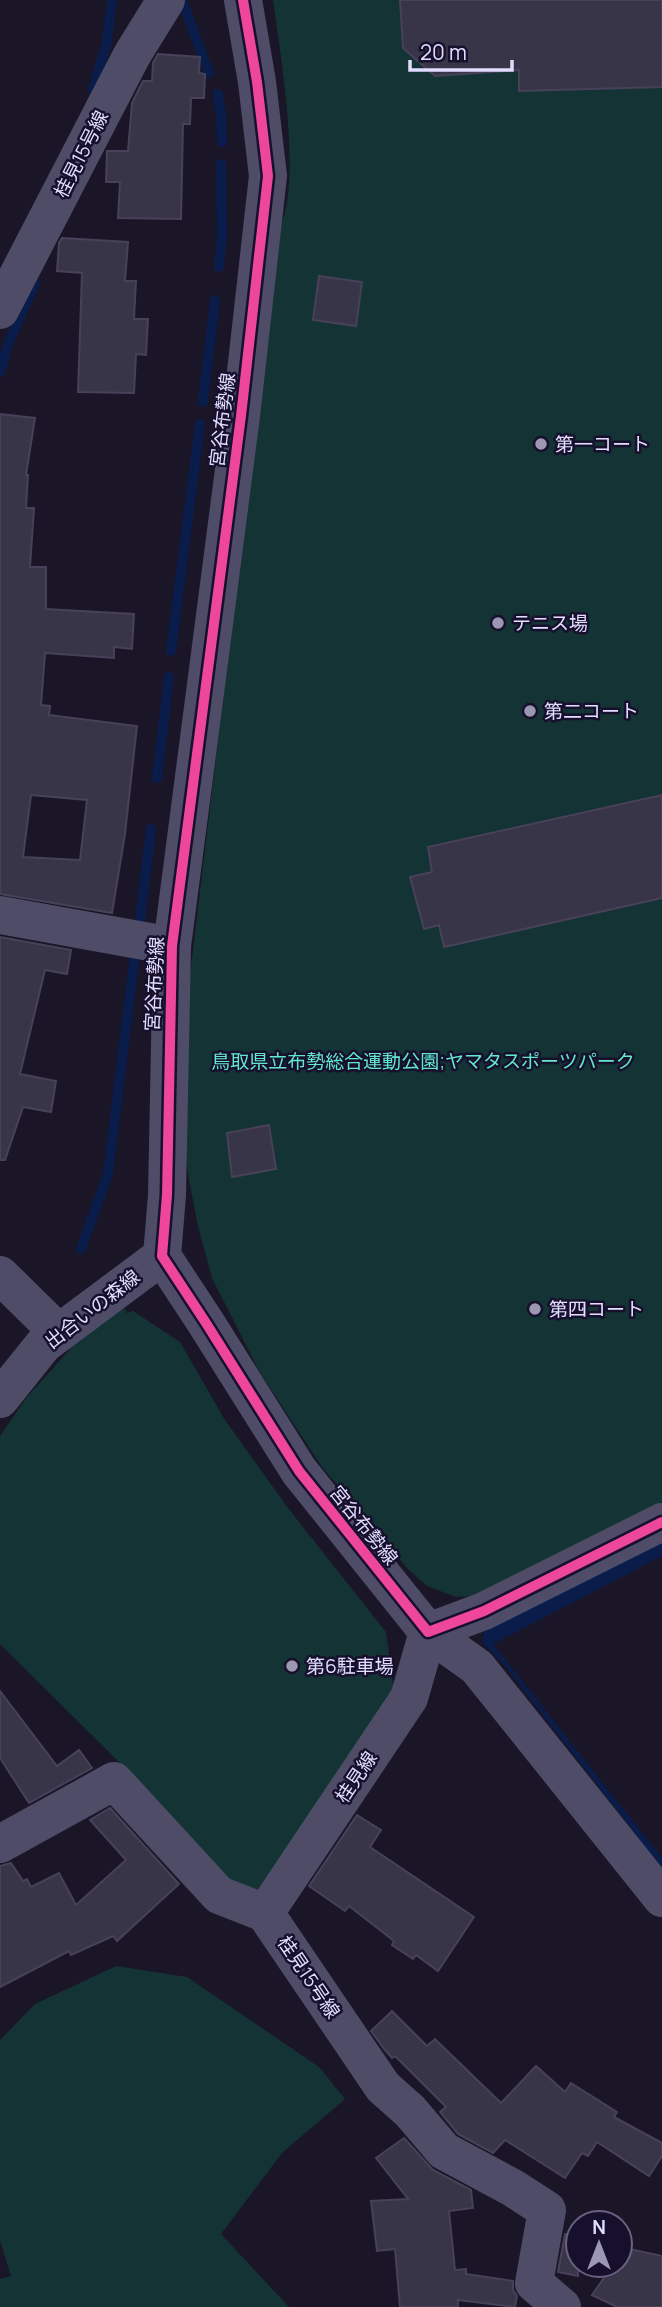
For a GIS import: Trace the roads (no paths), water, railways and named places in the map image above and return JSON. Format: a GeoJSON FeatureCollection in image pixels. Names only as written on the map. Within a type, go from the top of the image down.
{"type":"FeatureCollection","features":[{"type":"Feature","properties":{"kind":"street","name":"桂見15号線"},"geometry":{"type":"LineString","coordinates":[[0,310],[132,55],[166,0]]}},
{"type":"Feature","properties":{"kind":"street","name":"宮谷布勢線"},"geometry":{"type":"LineString","coordinates":[[243,0],[257,82],[268,176],[241,416],[172,946],[167,1195],[162,1256],[299,1471],[428,1632],[477,1667],[662,1898]]}},
{"type":"Feature","properties":{"kind":"street"},"geometry":{"type":"LineString","coordinates":[[0,915],[172,946]]}},
{"type":"Feature","properties":{"kind":"street","name":"出合いの森線"},"geometry":{"type":"LineString","coordinates":[[0,1399],[44,1345],[162,1256]]}},
{"type":"Feature","properties":{"kind":"street"},"geometry":{"type":"LineString","coordinates":[[0,1275],[59,1333]]}},
{"type":"Feature","properties":{"kind":"street"},"geometry":{"type":"LineString","coordinates":[[428,1632],[484,1611],[662,1522]]}},
{"type":"Feature","properties":{"kind":"street","name":"桂見線"},"geometry":{"type":"LineString","coordinates":[[265,1913],[409,1698],[428,1632]]}},
{"type":"Feature","properties":{"kind":"street"},"geometry":{"type":"LineString","coordinates":[[0,1844],[114,1781],[219,1895],[265,1913]]}},
{"type":"Feature","properties":{"kind":"street","name":"桂見15号線"},"geometry":{"type":"LineString","coordinates":[[265,1913],[383,2087],[410,2111],[444,2151],[513,2188],[547,2210],[548,2295]]}},
{"type":"Feature","properties":{"kind":"water"},"geometry":{"type":"Polygon","coordinates":[[[662,1539],[662,1556],[493,1644],[662,1858],[662,1868],[504,1665],[482,1642],[485,1628],[662,1539]]]}},
{"type":"Feature","properties":{"kind":"waterway"},"geometry":{"type":"LineString","coordinates":[[93,90],[107,42],[112,0]]}},
{"type":"Feature","properties":{"kind":"waterway"},"geometry":{"type":"LineString","coordinates":[[183,3],[209,73]]}},
{"type":"Feature","properties":{"kind":"waterway"},"geometry":{"type":"LineString","coordinates":[[218,94],[222,142]]}},
{"type":"Feature","properties":{"kind":"waterway"},"geometry":{"type":"LineString","coordinates":[[219,267],[222,235],[221,164]]}},
{"type":"Feature","properties":{"kind":"waterway"},"geometry":{"type":"LineString","coordinates":[[0,372],[8,344],[35,283]]}},
{"type":"Feature","properties":{"kind":"waterway"},"geometry":{"type":"LineString","coordinates":[[203,402],[215,300]]}},
{"type":"Feature","properties":{"kind":"waterway"},"geometry":{"type":"LineString","coordinates":[[171,651],[200,424]]}},
{"type":"Feature","properties":{"kind":"waterway"},"geometry":{"type":"LineString","coordinates":[[157,778],[169,677]]}},
{"type":"Feature","properties":{"kind":"waterway"},"geometry":{"type":"LineString","coordinates":[[139,928],[151,829]]}},
{"type":"Feature","properties":{"kind":"waterway"},"geometry":{"type":"LineString","coordinates":[[81,1249],[108,1174],[136,946]]}},
{"type":"Feature","properties":{"kind":"place","name":"第一コート"},"geometry":{"type":"Point","coordinates":[541,444]}},
{"type":"Feature","properties":{"kind":"place","name":"テニス場"},"geometry":{"type":"Point","coordinates":[498,623]}},
{"type":"Feature","properties":{"kind":"place","name":"第二コート"},"geometry":{"type":"Point","coordinates":[530,711]}},
{"type":"Feature","properties":{"kind":"place","name":"第四コート"},"geometry":{"type":"Point","coordinates":[535,1309]}},
{"type":"Feature","properties":{"kind":"place","name":"第6駐車場"},"geometry":{"type":"Point","coordinates":[292,1666]}},
{"type":"Feature","properties":{"kind":"park label","name":"鳥取県立布勢総合運動公園;ヤマタスポーツパーク"},"geometry":{"type":"Point","coordinates":[423,1061]}}]}
